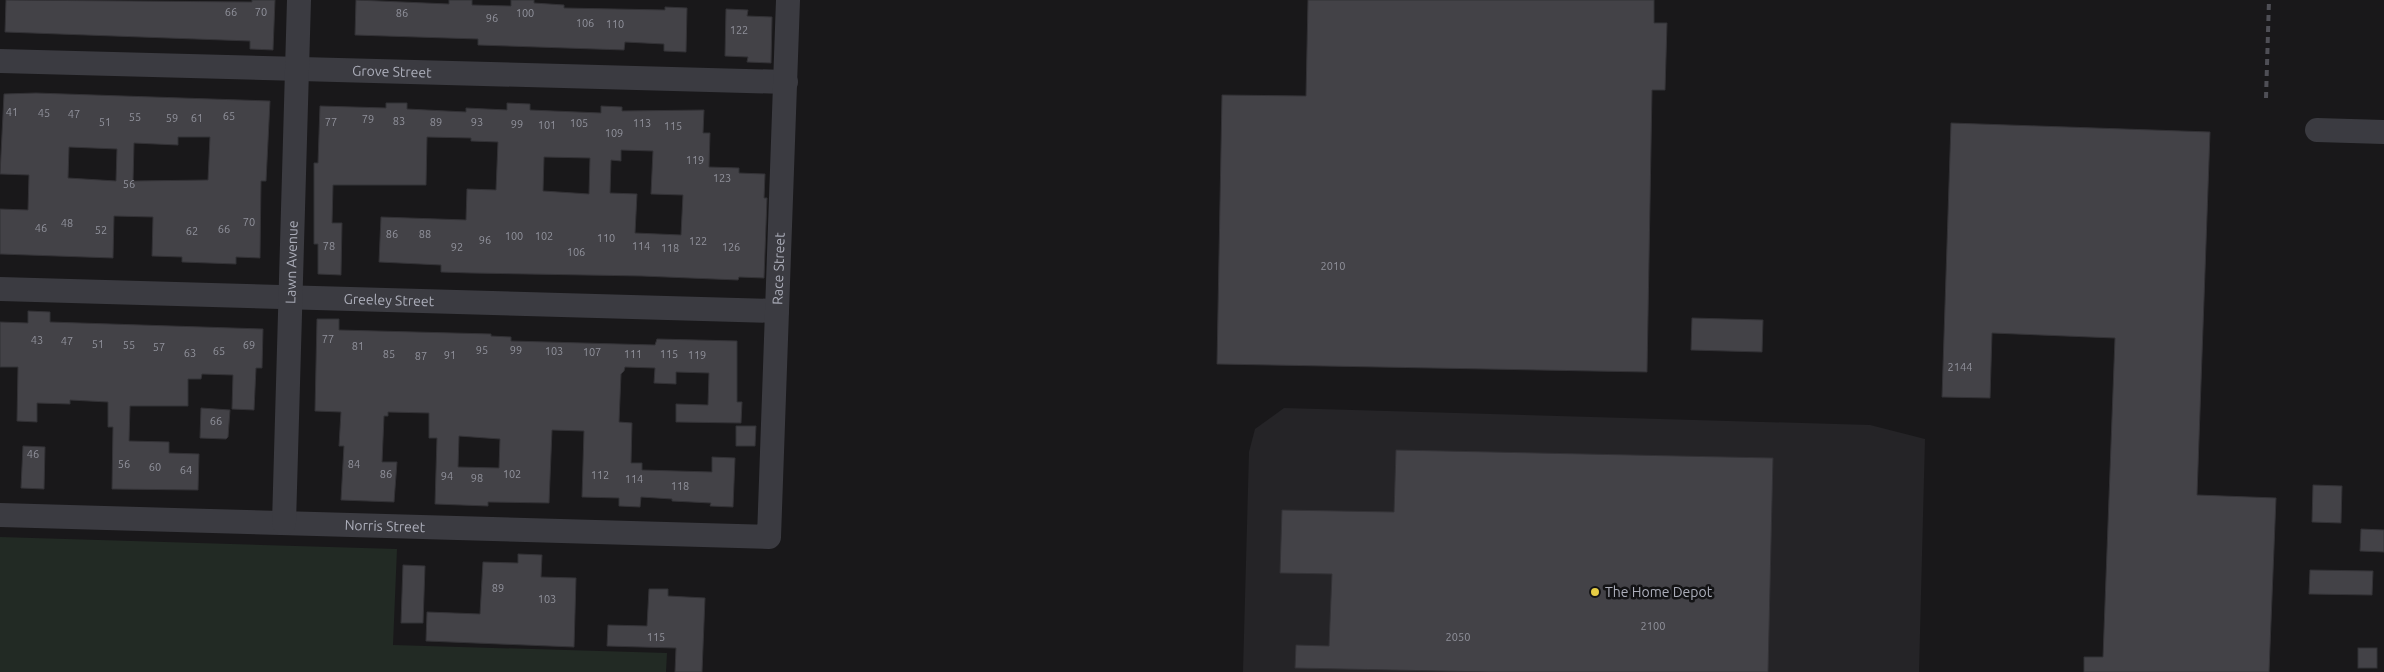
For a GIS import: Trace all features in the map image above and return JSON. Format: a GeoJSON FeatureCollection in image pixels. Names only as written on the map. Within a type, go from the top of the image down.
{"type":"FeatureCollection","features":[{"type":"Feature","properties":{"kind":"street","name":"Lawn Avenue"},"geometry":{"type":"LineString","coordinates":[[284,523],[299,0]]}},
{"type":"Feature","properties":{"kind":"street","name":"Race Street"},"geometry":{"type":"LineString","coordinates":[[769,537],[788,0]]}},
{"type":"Feature","properties":{"kind":"street","name":"Grove Street"},"geometry":{"type":"LineString","coordinates":[[0,61],[786,82]]}},
{"type":"Feature","properties":{"kind":"street"},"geometry":{"type":"LineString","coordinates":[[2317,130],[2384,132]]}},
{"type":"Feature","properties":{"kind":"street","name":"Greeley Street"},"geometry":{"type":"LineString","coordinates":[[0,289],[777,312]]}},
{"type":"Feature","properties":{"kind":"street","name":"Norris Street"},"geometry":{"type":"LineString","coordinates":[[0,516],[769,537]]}},
{"type":"Feature","properties":{"kind":"shaded area"},"geometry":{"type":"Polygon","coordinates":[[[1284,408],[1870,425],[1925,439],[1919,672],[1243,672],[1249,452],[1255,429],[1284,408]]]}},
{"type":"Feature","properties":{"kind":"shaded area"},"geometry":{"type":"Polygon","coordinates":[[[0,537],[397,549],[393,645],[667,653],[666,672],[0,672],[0,537]]]}},
{"type":"Feature","properties":{"kind":"building"},"geometry":{"type":"Polygon","coordinates":[[[6,0],[252,2],[252,0],[275,0],[273,50],[250,49],[250,41],[5,32],[6,0]]]}},
{"type":"Feature","properties":{"kind":"building"},"geometry":{"type":"Polygon","coordinates":[[[356,0],[449,4],[449,0],[472,0],[472,5],[511,6],[511,0],[534,0],[534,3],[564,5],[564,8],[665,10],[665,7],[687,8],[686,52],[664,51],[664,44],[625,42],[624,50],[478,45],[478,39],[355,35],[356,0]]]}},
{"type":"Feature","properties":{"kind":"building"},"geometry":{"type":"Polygon","coordinates":[[[1308,0],[1654,0],[1654,23],[1667,23],[1665,90],[1652,90],[1647,372],[1217,364],[1222,95],[1306,96],[1308,0]]]}},
{"type":"Feature","properties":{"kind":"building"},"geometry":{"type":"Polygon","coordinates":[[[726,9],[748,10],[747,16],[772,17],[771,63],[747,62],[748,57],[725,56],[726,9]]]}},
{"type":"Feature","properties":{"kind":"building"},"geometry":{"type":"Polygon","coordinates":[[[36,93],[270,101],[266,181],[261,181],[260,258],[236,257],[236,264],[182,262],[182,257],[152,256],[153,217],[114,216],[113,258],[0,254],[0,209],[28,210],[29,175],[0,174],[4,94],[36,93]],[[178,137],[178,145],[134,143],[133,181],[208,180],[210,137],[178,137]],[[69,147],[68,178],[116,181],[117,149],[69,147]]]}},
{"type":"Feature","properties":{"kind":"building"},"geometry":{"type":"Polygon","coordinates":[[[386,103],[407,103],[407,109],[466,112],[466,108],[507,110],[507,103],[530,104],[530,110],[601,113],[601,106],[622,107],[622,111],[704,110],[703,133],[710,133],[709,167],[739,168],[739,173],[765,174],[764,198],[767,198],[764,278],[739,277],[738,280],[441,272],[441,265],[379,262],[381,217],[466,220],[467,189],[496,190],[498,142],[471,141],[471,138],[427,137],[426,185],[333,185],[332,223],[342,223],[341,275],[318,274],[318,244],[314,244],[314,163],[318,163],[320,106],[386,108],[386,103]],[[621,150],[621,161],[611,160],[610,193],[637,194],[635,233],[681,235],[683,195],[651,194],[653,151],[621,150]],[[544,157],[543,191],[589,194],[590,158],[544,157]]]}},
{"type":"Feature","properties":{"kind":"building"},"geometry":{"type":"Polygon","coordinates":[[[1951,123],[2210,132],[2197,495],[2276,498],[2269,672],[2084,672],[2084,657],[2103,657],[2115,338],[1992,333],[1990,398],[1942,397],[1951,123]]]}},
{"type":"Feature","properties":{"kind":"building"},"geometry":{"type":"Polygon","coordinates":[[[28,311],[50,312],[50,322],[263,329],[262,368],[256,368],[254,410],[232,409],[233,375],[202,374],[201,379],[188,379],[188,406],[130,406],[129,441],[169,442],[169,453],[199,454],[198,490],[112,489],[113,427],[108,427],[108,402],[70,400],[70,404],[37,403],[37,422],[17,421],[18,367],[0,367],[0,322],[28,323],[28,311]]]}},
{"type":"Feature","properties":{"kind":"building"},"geometry":{"type":"Polygon","coordinates":[[[1692,318],[1763,320],[1762,352],[1691,350],[1692,318]]]}},
{"type":"Feature","properties":{"kind":"building"},"geometry":{"type":"Polygon","coordinates":[[[317,319],[339,319],[339,330],[491,334],[491,336],[511,337],[511,341],[655,345],[657,339],[737,341],[737,402],[742,402],[741,423],[676,422],[676,404],[708,405],[709,373],[676,372],[676,384],[654,383],[655,368],[625,367],[621,374],[619,422],[632,423],[631,463],[642,463],[642,470],[712,472],[712,457],[735,458],[733,507],[710,506],[711,503],[641,497],[640,507],[619,506],[619,498],[582,497],[584,431],[552,430],[549,503],[488,502],[488,506],[435,504],[437,438],[429,438],[429,413],[388,412],[388,416],[384,416],[382,462],[397,462],[394,502],[341,500],[344,446],[339,446],[341,412],[315,411],[317,319]],[[459,436],[458,467],[499,468],[500,439],[459,436]]]}},
{"type":"Feature","properties":{"kind":"building"},"geometry":{"type":"Polygon","coordinates":[[[201,408],[230,410],[228,437],[226,439],[200,438],[201,408]]]}},
{"type":"Feature","properties":{"kind":"building"},"geometry":{"type":"Polygon","coordinates":[[[736,426],[756,426],[755,446],[736,446],[736,426]]]}},
{"type":"Feature","properties":{"kind":"building"},"geometry":{"type":"Polygon","coordinates":[[[23,446],[45,447],[44,489],[21,488],[23,446]]]}},
{"type":"Feature","properties":{"kind":"building","name":"The Home Depot"},"geometry":{"type":"Polygon","coordinates":[[[1396,450],[1773,458],[1768,672],[1488,672],[1295,668],[1296,645],[1329,646],[1332,574],[1280,573],[1282,510],[1394,512],[1396,450]]]}},
{"type":"Feature","properties":{"kind":"building"},"geometry":{"type":"Polygon","coordinates":[[[2313,485],[2342,486],[2341,523],[2312,522],[2313,485]]]}},
{"type":"Feature","properties":{"kind":"building"},"geometry":{"type":"Polygon","coordinates":[[[2361,529],[2384,530],[2384,552],[2360,551],[2361,529]]]}},
{"type":"Feature","properties":{"kind":"building"},"geometry":{"type":"Polygon","coordinates":[[[518,554],[542,555],[541,577],[576,578],[574,647],[426,641],[427,612],[480,614],[483,562],[518,563],[518,554]]]}},
{"type":"Feature","properties":{"kind":"building"},"geometry":{"type":"Polygon","coordinates":[[[403,565],[425,566],[423,623],[401,623],[403,565]]]}},
{"type":"Feature","properties":{"kind":"building"},"geometry":{"type":"Polygon","coordinates":[[[2310,570],[2373,571],[2372,595],[2309,594],[2310,570]]]}},
{"type":"Feature","properties":{"kind":"building"},"geometry":{"type":"Polygon","coordinates":[[[649,589],[668,589],[668,596],[705,598],[702,672],[675,672],[676,648],[607,646],[608,625],[647,626],[649,589]]]}},
{"type":"Feature","properties":{"kind":"building"},"geometry":{"type":"Polygon","coordinates":[[[2358,648],[2377,648],[2377,668],[2358,668],[2358,648]]]}},
{"type":"Feature","properties":{"kind":"railway"},"geometry":{"type":"LineString","coordinates":[[2266,98],[2269,0]]}},
{"type":"Feature","properties":{"kind":"place","name":"The Home Depot"},"geometry":{"type":"Point","coordinates":[1595,592]}}]}
